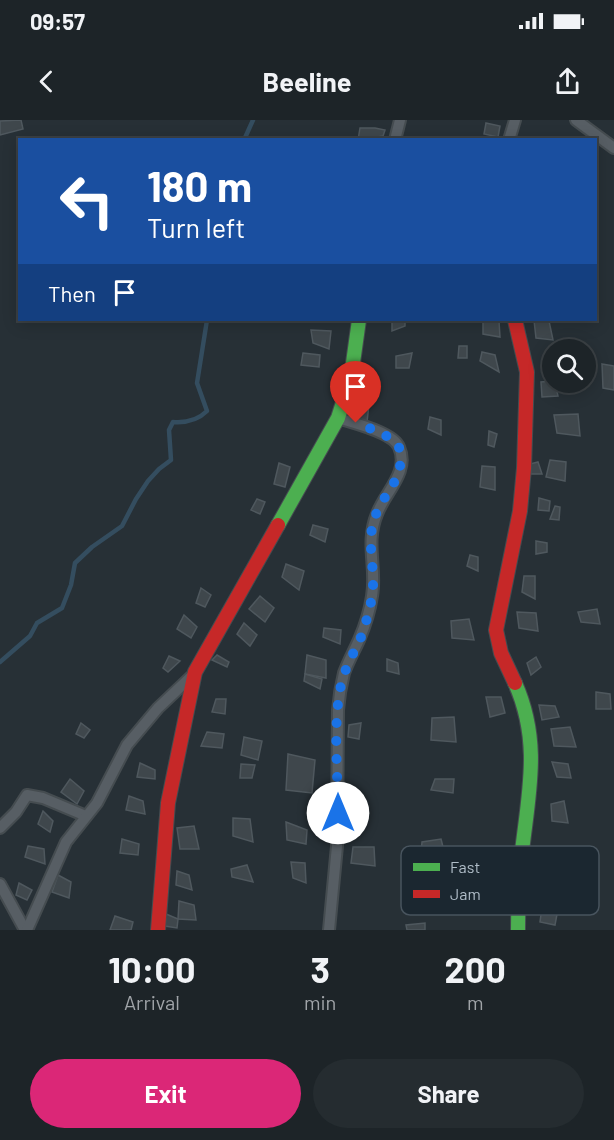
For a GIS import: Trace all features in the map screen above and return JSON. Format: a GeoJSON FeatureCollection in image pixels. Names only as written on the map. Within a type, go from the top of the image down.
{"type":"FeatureCollection","features":[{"type":"Feature","properties":{"kind":"street"},"geometry":{"type":"LineString","coordinates":[[396,138],[400,120]]}},
{"type":"Feature","properties":{"kind":"street"},"geometry":{"type":"LineString","coordinates":[[510,138],[515,120]]}},
{"type":"Feature","properties":{"kind":"street"},"geometry":{"type":"LineString","coordinates":[[576,120],[614,148]]}},
{"type":"Feature","properties":{"kind":"street"},"geometry":{"type":"LineString","coordinates":[[26,930],[66,842],[97,803],[127,745],[158,708],[195,672],[338,418],[351,377],[359,321]]}},
{"type":"Feature","properties":{"kind":"street"},"geometry":{"type":"LineString","coordinates":[[515,321],[527,372],[524,468],[520,511],[496,630],[497,646],[503,663],[525,707],[532,758],[533,781],[523,846]]}},
{"type":"Feature","properties":{"kind":"street"},"geometry":{"type":"LineString","coordinates":[[328,930],[337,846],[340,690],[345,671],[360,638],[373,594],[371,558],[373,523],[384,498],[398,477],[402,464],[398,444],[392,438],[338,418]]}},
{"type":"Feature","properties":{"kind":"street"},"geometry":{"type":"LineString","coordinates":[[158,930],[168,803],[195,672]]}},
{"type":"Feature","properties":{"kind":"street"},"geometry":{"type":"LineString","coordinates":[[0,828],[16,812],[27,795],[43,798],[86,816]]}},
{"type":"Feature","properties":{"kind":"street"},"geometry":{"type":"LineString","coordinates":[[0,884],[26,930]]}},
{"type":"Feature","properties":{"kind":"street"},"geometry":{"type":"LineString","coordinates":[[518,930],[519,915]]}},
{"type":"Feature","properties":{"kind":"building"},"geometry":{"type":"Polygon","coordinates":[[[21,120],[23,129],[0,135],[0,121],[21,120]]]}},
{"type":"Feature","properties":{"kind":"building"},"geometry":{"type":"Polygon","coordinates":[[[486,123],[500,126],[498,137],[484,134],[486,123]]]}},
{"type":"Feature","properties":{"kind":"building"},"geometry":{"type":"Polygon","coordinates":[[[360,128],[385,130],[383,136],[358,138],[360,128]]]}},
{"type":"Feature","properties":{"kind":"building"},"geometry":{"type":"Polygon","coordinates":[[[392,321],[405,321],[405,326],[392,331],[392,321]]]}},
{"type":"Feature","properties":{"kind":"building"},"geometry":{"type":"Polygon","coordinates":[[[499,321],[500,337],[483,334],[483,322],[499,321]]]}},
{"type":"Feature","properties":{"kind":"building"},"geometry":{"type":"Polygon","coordinates":[[[534,321],[549,321],[553,339],[536,338],[534,321]]]}},
{"type":"Feature","properties":{"kind":"building"},"geometry":{"type":"Polygon","coordinates":[[[311,330],[331,331],[329,349],[313,343],[311,330]]]}},
{"type":"Feature","properties":{"kind":"building"},"geometry":{"type":"Polygon","coordinates":[[[459,346],[467,346],[467,358],[458,358],[459,346]]]}},
{"type":"Feature","properties":{"kind":"building"},"geometry":{"type":"Polygon","coordinates":[[[482,352],[495,355],[499,372],[480,361],[482,352]]]}},
{"type":"Feature","properties":{"kind":"building"},"geometry":{"type":"Polygon","coordinates":[[[303,353],[320,355],[319,367],[301,365],[303,353]]]}},
{"type":"Feature","properties":{"kind":"building"},"geometry":{"type":"Polygon","coordinates":[[[412,353],[409,368],[396,368],[396,356],[412,353]]]}},
{"type":"Feature","properties":{"kind":"building"},"geometry":{"type":"Polygon","coordinates":[[[602,364],[614,366],[614,390],[603,388],[602,364]]]}},
{"type":"Feature","properties":{"kind":"building"},"geometry":{"type":"Polygon","coordinates":[[[541,382],[542,393],[557,393],[558,396],[542,397],[541,382]]]}},
{"type":"Feature","properties":{"kind":"building"},"geometry":{"type":"Polygon","coordinates":[[[354,400],[369,404],[367,422],[350,417],[354,400]]]}},
{"type":"Feature","properties":{"kind":"building"},"geometry":{"type":"Polygon","coordinates":[[[578,414],[580,436],[557,433],[554,415],[578,414]]]}},
{"type":"Feature","properties":{"kind":"building"},"geometry":{"type":"Polygon","coordinates":[[[430,417],[441,420],[441,435],[428,429],[430,417]]]}},
{"type":"Feature","properties":{"kind":"building"},"geometry":{"type":"Polygon","coordinates":[[[489,431],[497,434],[494,447],[488,445],[489,431]]]}},
{"type":"Feature","properties":{"kind":"building"},"geometry":{"type":"Polygon","coordinates":[[[550,460],[566,462],[565,481],[546,477],[550,460]]]}},
{"type":"Feature","properties":{"kind":"building"},"geometry":{"type":"Polygon","coordinates":[[[538,462],[542,474],[531,474],[530,464],[538,462]]]}},
{"type":"Feature","properties":{"kind":"building"},"geometry":{"type":"Polygon","coordinates":[[[279,463],[290,467],[285,487],[274,484],[279,463]]]}},
{"type":"Feature","properties":{"kind":"building"},"geometry":{"type":"Polygon","coordinates":[[[482,466],[495,467],[495,490],[480,487],[482,466]]]}},
{"type":"Feature","properties":{"kind":"building"},"geometry":{"type":"Polygon","coordinates":[[[539,498],[550,501],[549,511],[538,510],[539,498]]]}},
{"type":"Feature","properties":{"kind":"building"},"geometry":{"type":"Polygon","coordinates":[[[257,499],[265,502],[260,514],[251,510],[257,499]]]}},
{"type":"Feature","properties":{"kind":"building"},"geometry":{"type":"Polygon","coordinates":[[[555,506],[560,507],[559,520],[550,519],[555,506]]]}},
{"type":"Feature","properties":{"kind":"building"},"geometry":{"type":"Polygon","coordinates":[[[313,525],[328,529],[325,542],[310,535],[313,525]]]}},
{"type":"Feature","properties":{"kind":"building"},"geometry":{"type":"Polygon","coordinates":[[[536,541],[547,543],[547,552],[536,554],[536,541]]]}},
{"type":"Feature","properties":{"kind":"building"},"geometry":{"type":"Polygon","coordinates":[[[470,555],[478,557],[478,571],[467,566],[470,555]]]}},
{"type":"Feature","properties":{"kind":"building"},"geometry":{"type":"Polygon","coordinates":[[[286,564],[304,571],[299,590],[282,577],[286,564]]]}},
{"type":"Feature","properties":{"kind":"building"},"geometry":{"type":"Polygon","coordinates":[[[524,576],[535,576],[535,599],[522,592],[524,576]]]}},
{"type":"Feature","properties":{"kind":"building"},"geometry":{"type":"Polygon","coordinates":[[[201,588],[211,595],[205,607],[196,603],[201,588]]]}},
{"type":"Feature","properties":{"kind":"building"},"geometry":{"type":"Polygon","coordinates":[[[260,596],[274,608],[265,622],[249,609],[260,596]]]}},
{"type":"Feature","properties":{"kind":"building"},"geometry":{"type":"Polygon","coordinates":[[[597,609],[600,624],[581,622],[578,612],[597,609]]]}},
{"type":"Feature","properties":{"kind":"building"},"geometry":{"type":"Polygon","coordinates":[[[517,612],[536,613],[538,631],[519,628],[517,612]]]}},
{"type":"Feature","properties":{"kind":"building"},"geometry":{"type":"Polygon","coordinates":[[[184,615],[197,627],[191,638],[177,629],[184,615]]]}},
{"type":"Feature","properties":{"kind":"building"},"geometry":{"type":"Polygon","coordinates":[[[469,619],[474,640],[452,638],[451,621],[469,619]]]}},
{"type":"Feature","properties":{"kind":"building"},"geometry":{"type":"Polygon","coordinates":[[[244,623],[257,635],[250,646],[237,634],[244,623]]]}},
{"type":"Feature","properties":{"kind":"building"},"geometry":{"type":"Polygon","coordinates":[[[324,628],[341,630],[340,644],[323,637],[324,628]]]}},
{"type":"Feature","properties":{"kind":"building"},"geometry":{"type":"Polygon","coordinates":[[[217,655],[229,662],[227,667],[212,660],[217,655]]]}},
{"type":"Feature","properties":{"kind":"building"},"geometry":{"type":"Polygon","coordinates":[[[307,655],[326,660],[326,678],[305,674],[307,655]]]}},
{"type":"Feature","properties":{"kind":"building"},"geometry":{"type":"Polygon","coordinates":[[[169,656],[180,661],[168,672],[163,668],[169,656]]]}},
{"type":"Feature","properties":{"kind":"building"},"geometry":{"type":"Polygon","coordinates":[[[536,657],[541,667],[531,675],[527,663],[536,657]]]}},
{"type":"Feature","properties":{"kind":"building"},"geometry":{"type":"Polygon","coordinates":[[[387,659],[398,663],[399,674],[387,671],[387,659]]]}},
{"type":"Feature","properties":{"kind":"building"},"geometry":{"type":"Polygon","coordinates":[[[305,674],[322,679],[320,689],[304,681],[305,674]]]}},
{"type":"Feature","properties":{"kind":"building"},"geometry":{"type":"Polygon","coordinates":[[[596,692],[610,694],[611,709],[596,709],[596,692]]]}},
{"type":"Feature","properties":{"kind":"building"},"geometry":{"type":"Polygon","coordinates":[[[486,697],[501,697],[505,713],[490,717],[486,697]]]}},
{"type":"Feature","properties":{"kind":"building"},"geometry":{"type":"Polygon","coordinates":[[[216,699],[226,699],[225,714],[212,712],[216,699]]]}},
{"type":"Feature","properties":{"kind":"building"},"geometry":{"type":"Polygon","coordinates":[[[539,705],[555,706],[559,717],[542,720],[539,705]]]}},
{"type":"Feature","properties":{"kind":"building"},"geometry":{"type":"Polygon","coordinates":[[[454,717],[456,742],[431,740],[432,718],[454,717]]]}},
{"type":"Feature","properties":{"kind":"building"},"geometry":{"type":"Polygon","coordinates":[[[81,723],[90,730],[84,738],[76,734],[81,723]]]}},
{"type":"Feature","properties":{"kind":"building"},"geometry":{"type":"Polygon","coordinates":[[[361,723],[359,739],[348,737],[349,725],[361,723]]]}},
{"type":"Feature","properties":{"kind":"building"},"geometry":{"type":"Polygon","coordinates":[[[570,727],[576,747],[554,746],[551,729],[570,727]]]}},
{"type":"Feature","properties":{"kind":"building"},"geometry":{"type":"Polygon","coordinates":[[[207,732],[224,734],[222,748],[201,746],[207,732]]]}},
{"type":"Feature","properties":{"kind":"building"},"geometry":{"type":"Polygon","coordinates":[[[244,737],[262,741],[258,760],[241,755],[244,737]]]}},
{"type":"Feature","properties":{"kind":"building"},"geometry":{"type":"Polygon","coordinates":[[[288,754],[315,760],[312,793],[286,790],[288,754]]]}},
{"type":"Feature","properties":{"kind":"building"},"geometry":{"type":"Polygon","coordinates":[[[552,762],[568,764],[571,778],[557,777],[552,762]]]}},
{"type":"Feature","properties":{"kind":"building"},"geometry":{"type":"Polygon","coordinates":[[[140,763],[155,770],[155,779],[137,777],[140,763]]]}},
{"type":"Feature","properties":{"kind":"building"},"geometry":{"type":"Polygon","coordinates":[[[241,764],[255,765],[252,778],[240,778],[241,764]]]}},
{"type":"Feature","properties":{"kind":"building"},"geometry":{"type":"Polygon","coordinates":[[[70,779],[84,791],[77,804],[61,792],[70,779]]]}},
{"type":"Feature","properties":{"kind":"building"},"geometry":{"type":"Polygon","coordinates":[[[435,779],[454,779],[453,793],[431,790],[435,779]]]}},
{"type":"Feature","properties":{"kind":"building"},"geometry":{"type":"Polygon","coordinates":[[[129,796],[143,801],[145,814],[126,810],[129,796]]]}},
{"type":"Feature","properties":{"kind":"building"},"geometry":{"type":"Polygon","coordinates":[[[564,801],[568,823],[552,821],[551,804],[564,801]]]}},
{"type":"Feature","properties":{"kind":"building"},"geometry":{"type":"Polygon","coordinates":[[[43,811],[53,821],[50,832],[38,824],[43,811]]]}},
{"type":"Feature","properties":{"kind":"building"},"geometry":{"type":"Polygon","coordinates":[[[233,818],[250,819],[253,842],[233,836],[233,818]]]}},
{"type":"Feature","properties":{"kind":"building"},"geometry":{"type":"Polygon","coordinates":[[[286,822],[307,830],[306,844],[287,840],[286,822]]]}},
{"type":"Feature","properties":{"kind":"building"},"geometry":{"type":"Polygon","coordinates":[[[194,826],[199,849],[180,849],[177,828],[194,826]]]}},
{"type":"Feature","properties":{"kind":"building"},"geometry":{"type":"Polygon","coordinates":[[[122,839],[139,844],[138,855],[120,853],[122,839]]]}},
{"type":"Feature","properties":{"kind":"building"},"geometry":{"type":"Polygon","coordinates":[[[441,839],[443,846],[422,846],[422,842],[441,839]]]}},
{"type":"Feature","properties":{"kind":"building"},"geometry":{"type":"Polygon","coordinates":[[[28,846],[44,849],[45,864],[25,857],[28,846]]]}},
{"type":"Feature","properties":{"kind":"building"},"geometry":{"type":"Polygon","coordinates":[[[353,847],[374,847],[375,866],[351,863],[353,847]]]}},
{"type":"Feature","properties":{"kind":"building"},"geometry":{"type":"Polygon","coordinates":[[[291,862],[305,863],[306,883],[293,878],[291,862]]]}},
{"type":"Feature","properties":{"kind":"building"},"geometry":{"type":"Polygon","coordinates":[[[247,865],[253,882],[232,877],[231,869],[247,865]]]}},
{"type":"Feature","properties":{"kind":"building"},"geometry":{"type":"Polygon","coordinates":[[[177,871],[189,875],[192,890],[176,885],[177,871]]]}},
{"type":"Feature","properties":{"kind":"building"},"geometry":{"type":"Polygon","coordinates":[[[58,875],[71,882],[69,898],[52,892],[58,875]]]}},
{"type":"Feature","properties":{"kind":"building"},"geometry":{"type":"Polygon","coordinates":[[[19,883],[32,890],[27,900],[16,895],[19,883]]]}},
{"type":"Feature","properties":{"kind":"building"},"geometry":{"type":"Polygon","coordinates":[[[179,901],[194,905],[196,920],[178,919],[179,901]]]}},
{"type":"Feature","properties":{"kind":"building"},"geometry":{"type":"Polygon","coordinates":[[[166,914],[178,919],[177,928],[165,926],[166,914]]]}},
{"type":"Feature","properties":{"kind":"building"},"geometry":{"type":"Polygon","coordinates":[[[541,915],[557,915],[555,925],[540,922],[541,915]]]}},
{"type":"Feature","properties":{"kind":"building"},"geometry":{"type":"Polygon","coordinates":[[[115,916],[133,922],[131,930],[110,930],[115,916]]]}},
{"type":"Feature","properties":{"kind":"building"},"geometry":{"type":"Polygon","coordinates":[[[425,923],[425,930],[407,930],[406,925],[425,923]]]}},
{"type":"Feature","properties":{"kind":"waterway"},"geometry":{"type":"LineString","coordinates":[[245,138],[253,120]]}},
{"type":"Feature","properties":{"kind":"waterway"},"geometry":{"type":"LineString","coordinates":[[0,662],[30,636],[37,623],[62,608],[71,585],[75,563],[92,547],[122,526],[148,481],[171,460],[169,430],[173,422],[191,421],[207,411],[197,383],[207,321]]}},
{"type":"Feature","properties":{"kind":"traffic: fast"},"geometry":{"type":"LineString","coordinates":[[278,525],[338,418],[351,377],[359,321]]}},
{"type":"Feature","properties":{"kind":"traffic: fast"},"geometry":{"type":"LineString","coordinates":[[515,683],[528,725],[531,766],[523,846]]}},
{"type":"Feature","properties":{"kind":"traffic: fast"},"geometry":{"type":"LineString","coordinates":[[518,915],[518,930]]}},
{"type":"Feature","properties":{"kind":"traffic: jam"},"geometry":{"type":"LineString","coordinates":[[515,321],[527,372],[524,468],[520,511],[496,630],[501,653],[515,683]]}},
{"type":"Feature","properties":{"kind":"traffic: jam"},"geometry":{"type":"LineString","coordinates":[[158,930],[168,803],[195,672],[278,525]]}},
{"type":"Feature","properties":{"kind":"route"},"geometry":{"type":"LineString","coordinates":[[338,813],[340,690],[345,671],[368,615],[373,594],[371,558],[373,523],[384,498],[398,477],[402,464],[398,444],[392,438],[356,423]]}}]}
